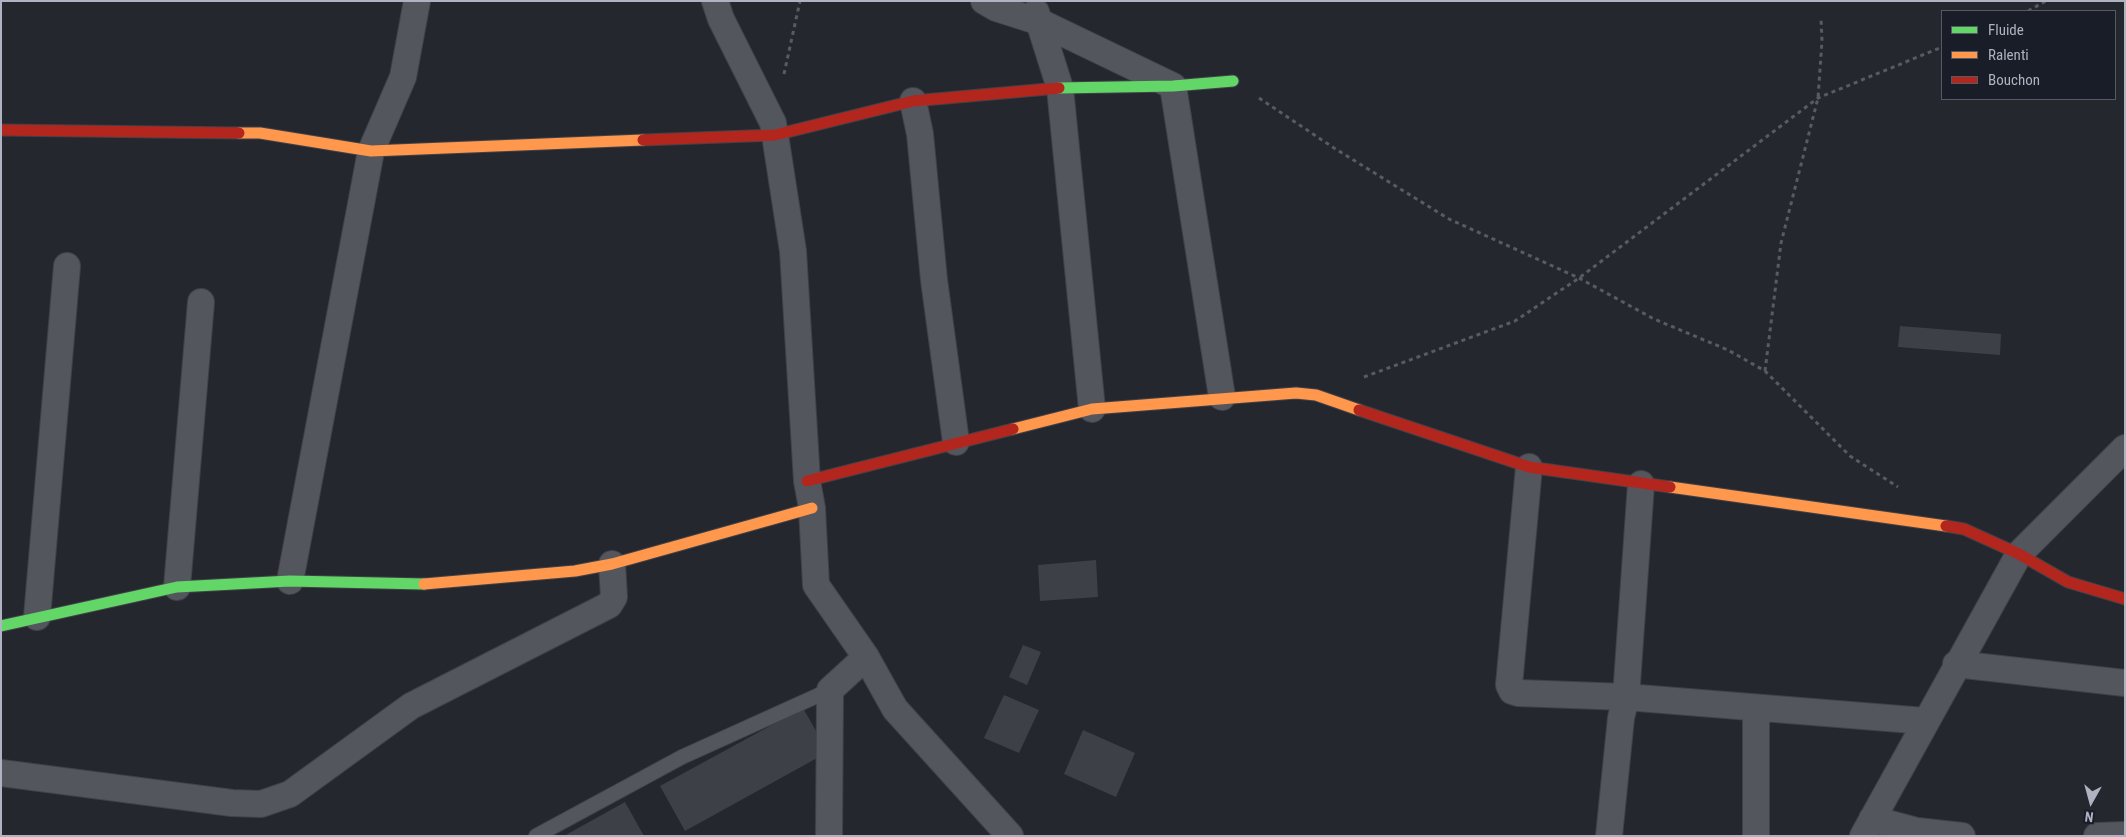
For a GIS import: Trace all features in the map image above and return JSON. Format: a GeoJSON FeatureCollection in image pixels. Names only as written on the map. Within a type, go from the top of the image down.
{"type":"FeatureCollection","features":[{"type":"Feature","properties":{"kind":"street"},"geometry":{"type":"LineString","coordinates":[[290,581],[370,150],[403,77],[417,1]]}},
{"type":"Feature","properties":{"kind":"street"},"geometry":{"type":"LineString","coordinates":[[715,1],[721,20],[772,123],[776,135],[793,251],[807,481],[812,508],[816,585],[866,657],[895,709],[1010,836]]}},
{"type":"Feature","properties":{"kind":"street"},"geometry":{"type":"LineString","coordinates":[[984,1],[996,8],[1036,12],[1173,86]]}},
{"type":"Feature","properties":{"kind":"street"},"geometry":{"type":"LineString","coordinates":[[1036,12],[1060,88],[1092,409]]}},
{"type":"Feature","properties":{"kind":"street"},"geometry":{"type":"LineString","coordinates":[[1,130],[260,133],[370,150],[776,135],[913,101],[1060,88],[1173,86],[1233,81]]}},
{"type":"Feature","properties":{"kind":"street"},"geometry":{"type":"LineString","coordinates":[[1173,86],[1222,397]]}},
{"type":"Feature","properties":{"kind":"street"},"geometry":{"type":"LineString","coordinates":[[913,101],[920,134],[934,280],[956,442]]}},
{"type":"Feature","properties":{"kind":"street"},"geometry":{"type":"LineString","coordinates":[[37,617],[67,266]]}},
{"type":"Feature","properties":{"kind":"street"},"geometry":{"type":"LineString","coordinates":[[177,587],[201,302]]}},
{"type":"Feature","properties":{"kind":"street"},"geometry":{"type":"LineString","coordinates":[[807,481],[1092,409],[1222,397],[1296,393],[1316,395],[1529,467],[1964,529],[2019,554],[2068,582],[2125,599]]}},
{"type":"Feature","properties":{"kind":"street"},"geometry":{"type":"LineString","coordinates":[[1962,836],[1867,827],[1956,664],[2019,554],[2125,448]]}},
{"type":"Feature","properties":{"kind":"street"},"geometry":{"type":"LineString","coordinates":[[1529,467],[1509,685],[1512,691],[1518,693],[1626,696],[1925,721]]}},
{"type":"Feature","properties":{"kind":"street"},"geometry":{"type":"LineString","coordinates":[[1609,836],[1621,718],[1626,696],[1641,484]]}},
{"type":"Feature","properties":{"kind":"street"},"geometry":{"type":"LineString","coordinates":[[1,626],[177,587],[290,581],[419,584],[575,571],[612,564],[812,508]]}},
{"type":"Feature","properties":{"kind":"street"},"geometry":{"type":"LineString","coordinates":[[1,773],[232,803],[261,804],[290,794],[411,706],[609,605],[614,597],[612,564]]}},
{"type":"Feature","properties":{"kind":"street"},"geometry":{"type":"LineString","coordinates":[[829,836],[830,690],[866,657]]}},
{"type":"Feature","properties":{"kind":"street"},"geometry":{"type":"LineString","coordinates":[[1956,664],[2125,683]]}},
{"type":"Feature","properties":{"kind":"street"},"geometry":{"type":"LineString","coordinates":[[1756,708],[1756,836]]}},
{"type":"Feature","properties":{"kind":"street"},"geometry":{"type":"LineString","coordinates":[[2096,836],[2125,835]]}},
{"type":"Feature","properties":{"kind":"lane"},"geometry":{"type":"LineString","coordinates":[[536,836],[682,757],[830,690]]}},
{"type":"Feature","properties":{"kind":"path"},"geometry":{"type":"LineString","coordinates":[[783,78],[800,1]]}},
{"type":"Feature","properties":{"kind":"path"},"geometry":{"type":"LineString","coordinates":[[2030,10],[2046,1]]}},
{"type":"Feature","properties":{"kind":"path"},"geometry":{"type":"LineString","coordinates":[[1765,371],[1782,243],[1818,98],[1822,42],[1821,19]]}},
{"type":"Feature","properties":{"kind":"path"},"geometry":{"type":"LineString","coordinates":[[1361,378],[1515,321],[1579,278],[1818,98],[1941,47]]}},
{"type":"Feature","properties":{"kind":"path"},"geometry":{"type":"LineString","coordinates":[[1233,81],[1334,148],[1449,219],[1579,278],[1654,319],[1728,350],[1765,371],[1850,456],[1899,488]]}},
{"type":"Feature","properties":{"kind":"building"},"geometry":{"type":"Polygon","coordinates":[[[1900,326],[2001,334],[2000,355],[1898,347],[1900,326]]]}},
{"type":"Feature","properties":{"kind":"building"},"geometry":{"type":"Polygon","coordinates":[[[1096,560],[1098,597],[1040,601],[1038,565],[1096,560]]]}},
{"type":"Feature","properties":{"kind":"building"},"geometry":{"type":"Polygon","coordinates":[[[1023,645],[1041,652],[1027,685],[1009,677],[1023,645]]]}},
{"type":"Feature","properties":{"kind":"building"},"geometry":{"type":"Polygon","coordinates":[[[1004,695],[1039,710],[1019,753],[984,738],[1004,695]]]}},
{"type":"Feature","properties":{"kind":"building"},"geometry":{"type":"Polygon","coordinates":[[[803,708],[828,752],[685,831],[660,786],[803,708]]]}},
{"type":"Feature","properties":{"kind":"building"},"geometry":{"type":"Polygon","coordinates":[[[1083,730],[1135,753],[1116,797],[1064,774],[1083,730]]]}},
{"type":"Feature","properties":{"kind":"building"},"geometry":{"type":"Polygon","coordinates":[[[625,802],[644,836],[564,836],[625,802]]]}},
{"type":"Feature","properties":{"kind":"traffic: fast"},"geometry":{"type":"LineString","coordinates":[[1059,88],[1173,86],[1233,81]]}},
{"type":"Feature","properties":{"kind":"traffic: fast"},"geometry":{"type":"LineString","coordinates":[[1,626],[177,587],[290,581],[424,584]]}},
{"type":"Feature","properties":{"kind":"traffic: slow"},"geometry":{"type":"LineString","coordinates":[[239,133],[260,133],[371,151],[643,140]]}},
{"type":"Feature","properties":{"kind":"traffic: slow"},"geometry":{"type":"LineString","coordinates":[[1013,429],[1092,409],[1296,393],[1316,395],[1359,410]]}},
{"type":"Feature","properties":{"kind":"traffic: slow"},"geometry":{"type":"LineString","coordinates":[[1670,487],[1946,526]]}},
{"type":"Feature","properties":{"kind":"traffic: slow"},"geometry":{"type":"LineString","coordinates":[[424,584],[575,571],[612,564],[812,508]]}},
{"type":"Feature","properties":{"kind":"traffic: jam"},"geometry":{"type":"LineString","coordinates":[[643,140],[775,135],[913,101],[1059,88]]}},
{"type":"Feature","properties":{"kind":"traffic: jam"},"geometry":{"type":"LineString","coordinates":[[1,130],[239,133]]}},
{"type":"Feature","properties":{"kind":"traffic: jam"},"geometry":{"type":"LineString","coordinates":[[1359,410],[1529,467],[1670,487]]}},
{"type":"Feature","properties":{"kind":"traffic: jam"},"geometry":{"type":"LineString","coordinates":[[807,481],[1013,429]]}},
{"type":"Feature","properties":{"kind":"traffic: jam"},"geometry":{"type":"LineString","coordinates":[[1946,526],[1964,529],[2019,554],[2068,582],[2125,599]]}}]}
